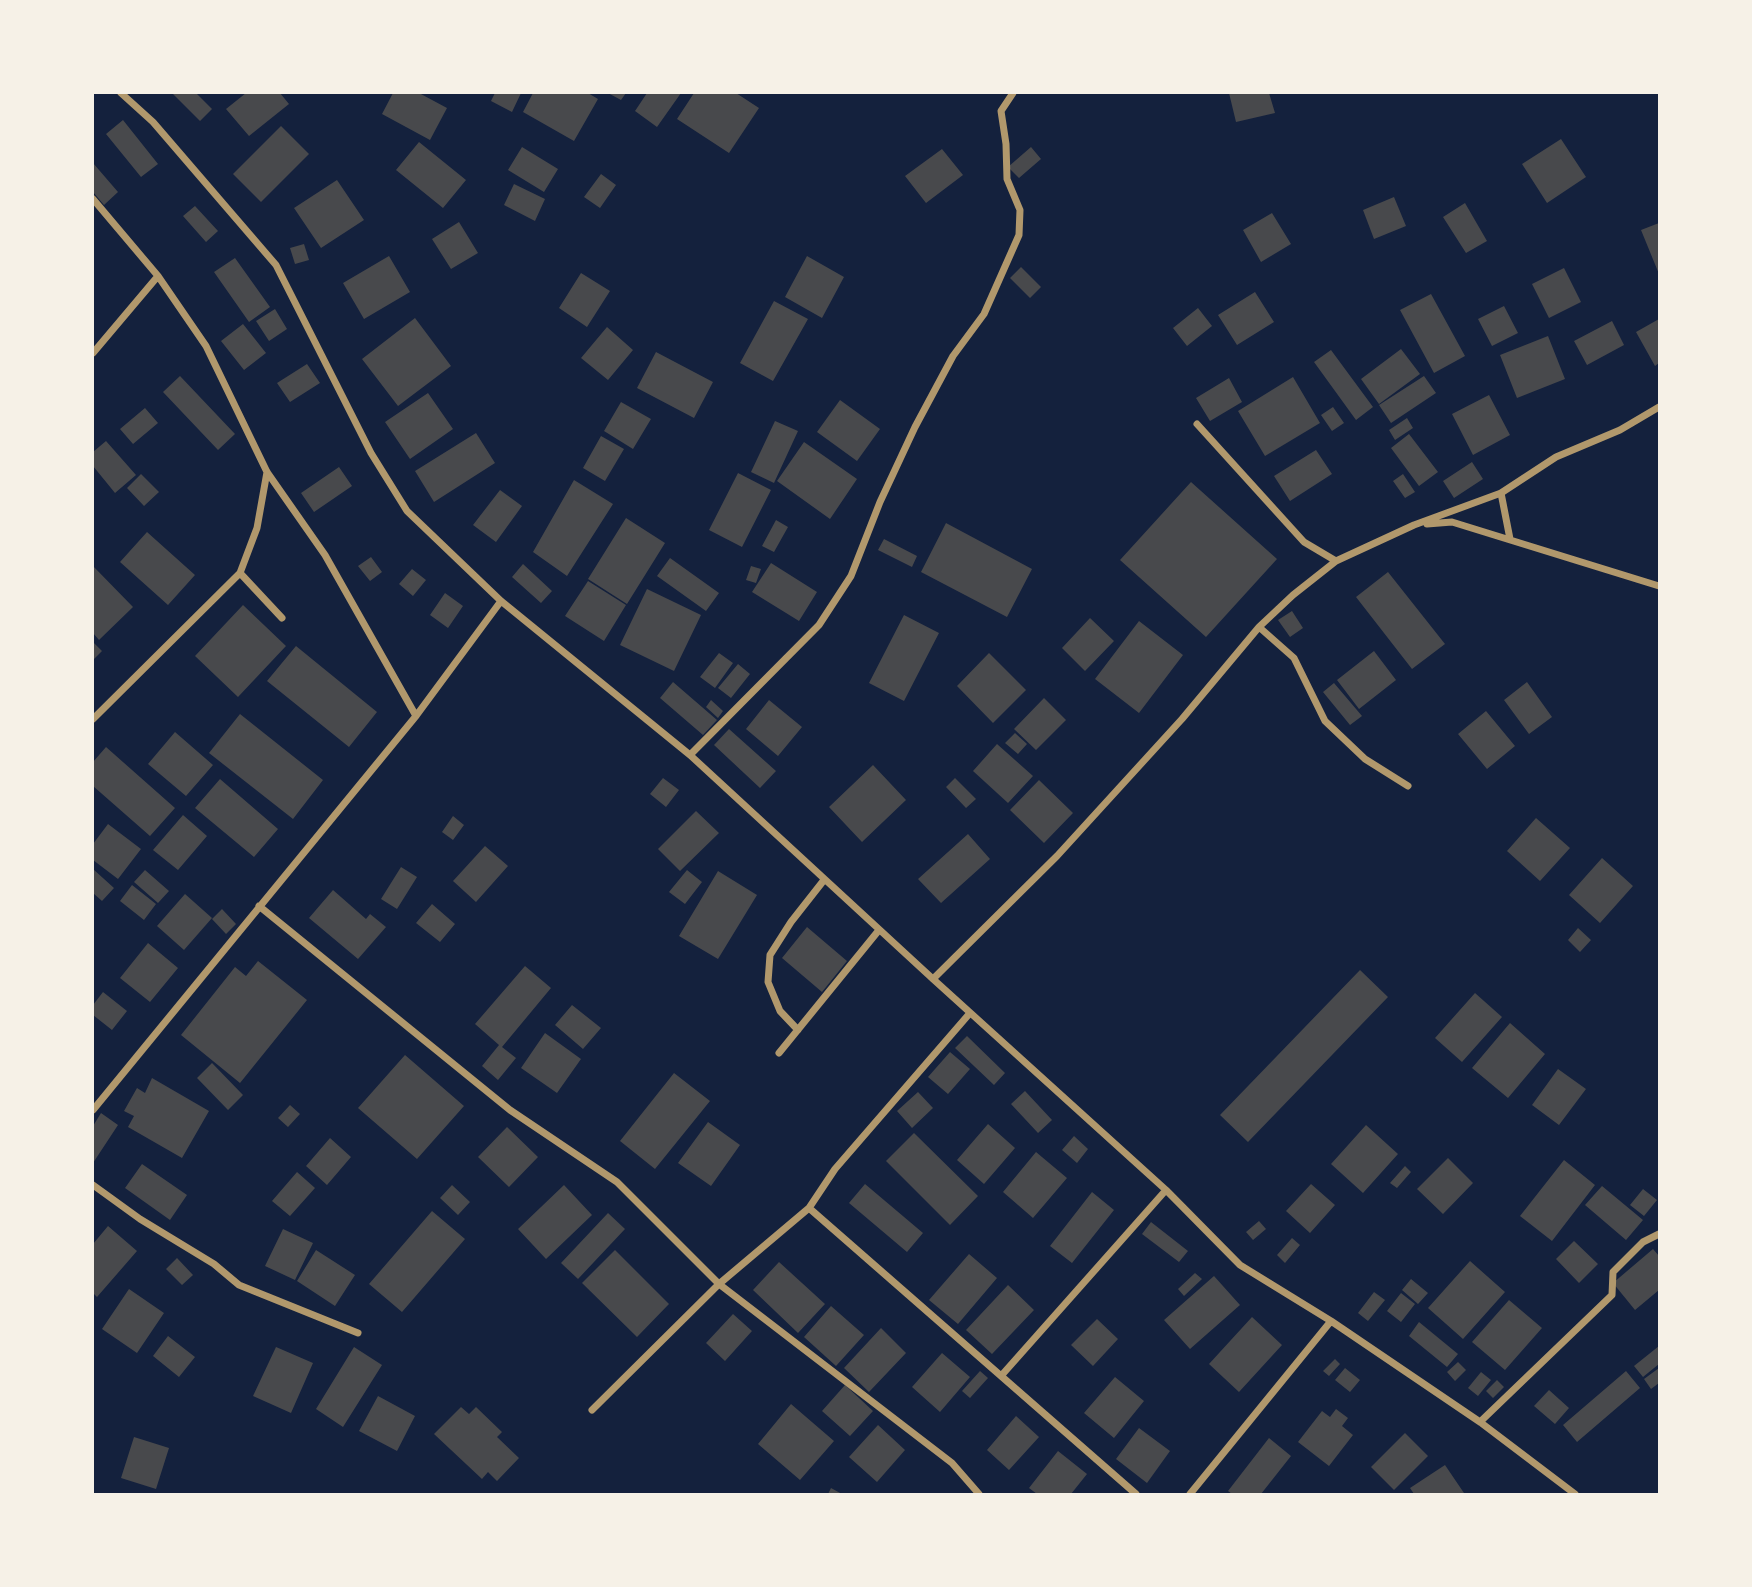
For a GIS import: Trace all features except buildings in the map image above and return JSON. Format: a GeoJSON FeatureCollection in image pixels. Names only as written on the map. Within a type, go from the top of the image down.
{"type":"FeatureCollection","features":[{"type":"Feature","properties":{"kind":"street"},"geometry":{"type":"LineString","coordinates":[[121,93],[153,122],[276,265],[371,453],[407,511],[501,601],[690,755],[1166,1190],[1240,1265],[1331,1321],[1480,1422],[1575,1494]]}},
{"type":"Feature","properties":{"kind":"street"},"geometry":{"type":"LineString","coordinates":[[690,755],[819,625],[851,576],[880,502],[915,427],[953,356],[984,314],[1019,235],[1020,210],[1007,179],[1001,111],[1013,93]]}},
{"type":"Feature","properties":{"kind":"street"},"geometry":{"type":"LineString","coordinates":[[93,199],[158,276],[206,346],[267,472],[325,555],[416,716]]}},
{"type":"Feature","properties":{"kind":"street"},"geometry":{"type":"LineString","coordinates":[[93,353],[158,276]]}},
{"type":"Feature","properties":{"kind":"street"},"geometry":{"type":"LineString","coordinates":[[933,979],[1056,856],[1182,719],[1259,627],[1293,594],[1336,561],[1501,493],[1556,457],[1620,430],[1659,407]]}},
{"type":"Feature","properties":{"kind":"street"},"geometry":{"type":"LineString","coordinates":[[1197,424],[1304,542],[1336,561]]}},
{"type":"Feature","properties":{"kind":"street"},"geometry":{"type":"LineString","coordinates":[[93,719],[240,573],[257,528],[267,472]]}},
{"type":"Feature","properties":{"kind":"street"},"geometry":{"type":"LineString","coordinates":[[1501,493],[1510,539]]}},
{"type":"Feature","properties":{"kind":"street"},"geometry":{"type":"LineString","coordinates":[[1419,525],[1452,522],[1659,586]]}},
{"type":"Feature","properties":{"kind":"street"},"geometry":{"type":"LineString","coordinates":[[240,573],[282,618]]}},
{"type":"Feature","properties":{"kind":"street"},"geometry":{"type":"LineString","coordinates":[[93,1110],[416,716],[501,601]]}},
{"type":"Feature","properties":{"kind":"street"},"geometry":{"type":"LineString","coordinates":[[1259,627],[1294,658],[1325,721],[1365,759],[1408,786]]}},
{"type":"Feature","properties":{"kind":"street"},"geometry":{"type":"LineString","coordinates":[[798,1030],[780,1011],[768,982],[770,955],[791,922],[824,880]]}},
{"type":"Feature","properties":{"kind":"street"},"geometry":{"type":"LineString","coordinates":[[259,906],[510,1110],[617,1182],[719,1284],[952,1463],[979,1494]]}},
{"type":"Feature","properties":{"kind":"street"},"geometry":{"type":"LineString","coordinates":[[779,1052],[879,930]]}},
{"type":"Feature","properties":{"kind":"street"},"geometry":{"type":"LineString","coordinates":[[592,1410],[719,1284],[809,1208],[835,1169],[970,1013]]}},
{"type":"Feature","properties":{"kind":"street"},"geometry":{"type":"LineString","coordinates":[[93,1185],[139,1219],[214,1264],[239,1284],[358,1333]]}},
{"type":"Feature","properties":{"kind":"street"},"geometry":{"type":"LineString","coordinates":[[1001,1376],[1166,1190]]}},
{"type":"Feature","properties":{"kind":"street"},"geometry":{"type":"LineString","coordinates":[[809,1208],[1136,1494]]}},
{"type":"Feature","properties":{"kind":"street"},"geometry":{"type":"LineString","coordinates":[[1480,1422],[1612,1295],[1613,1272],[1643,1242],[1659,1234]]}},
{"type":"Feature","properties":{"kind":"street"},"geometry":{"type":"LineString","coordinates":[[1190,1494],[1331,1321]]}}]}
